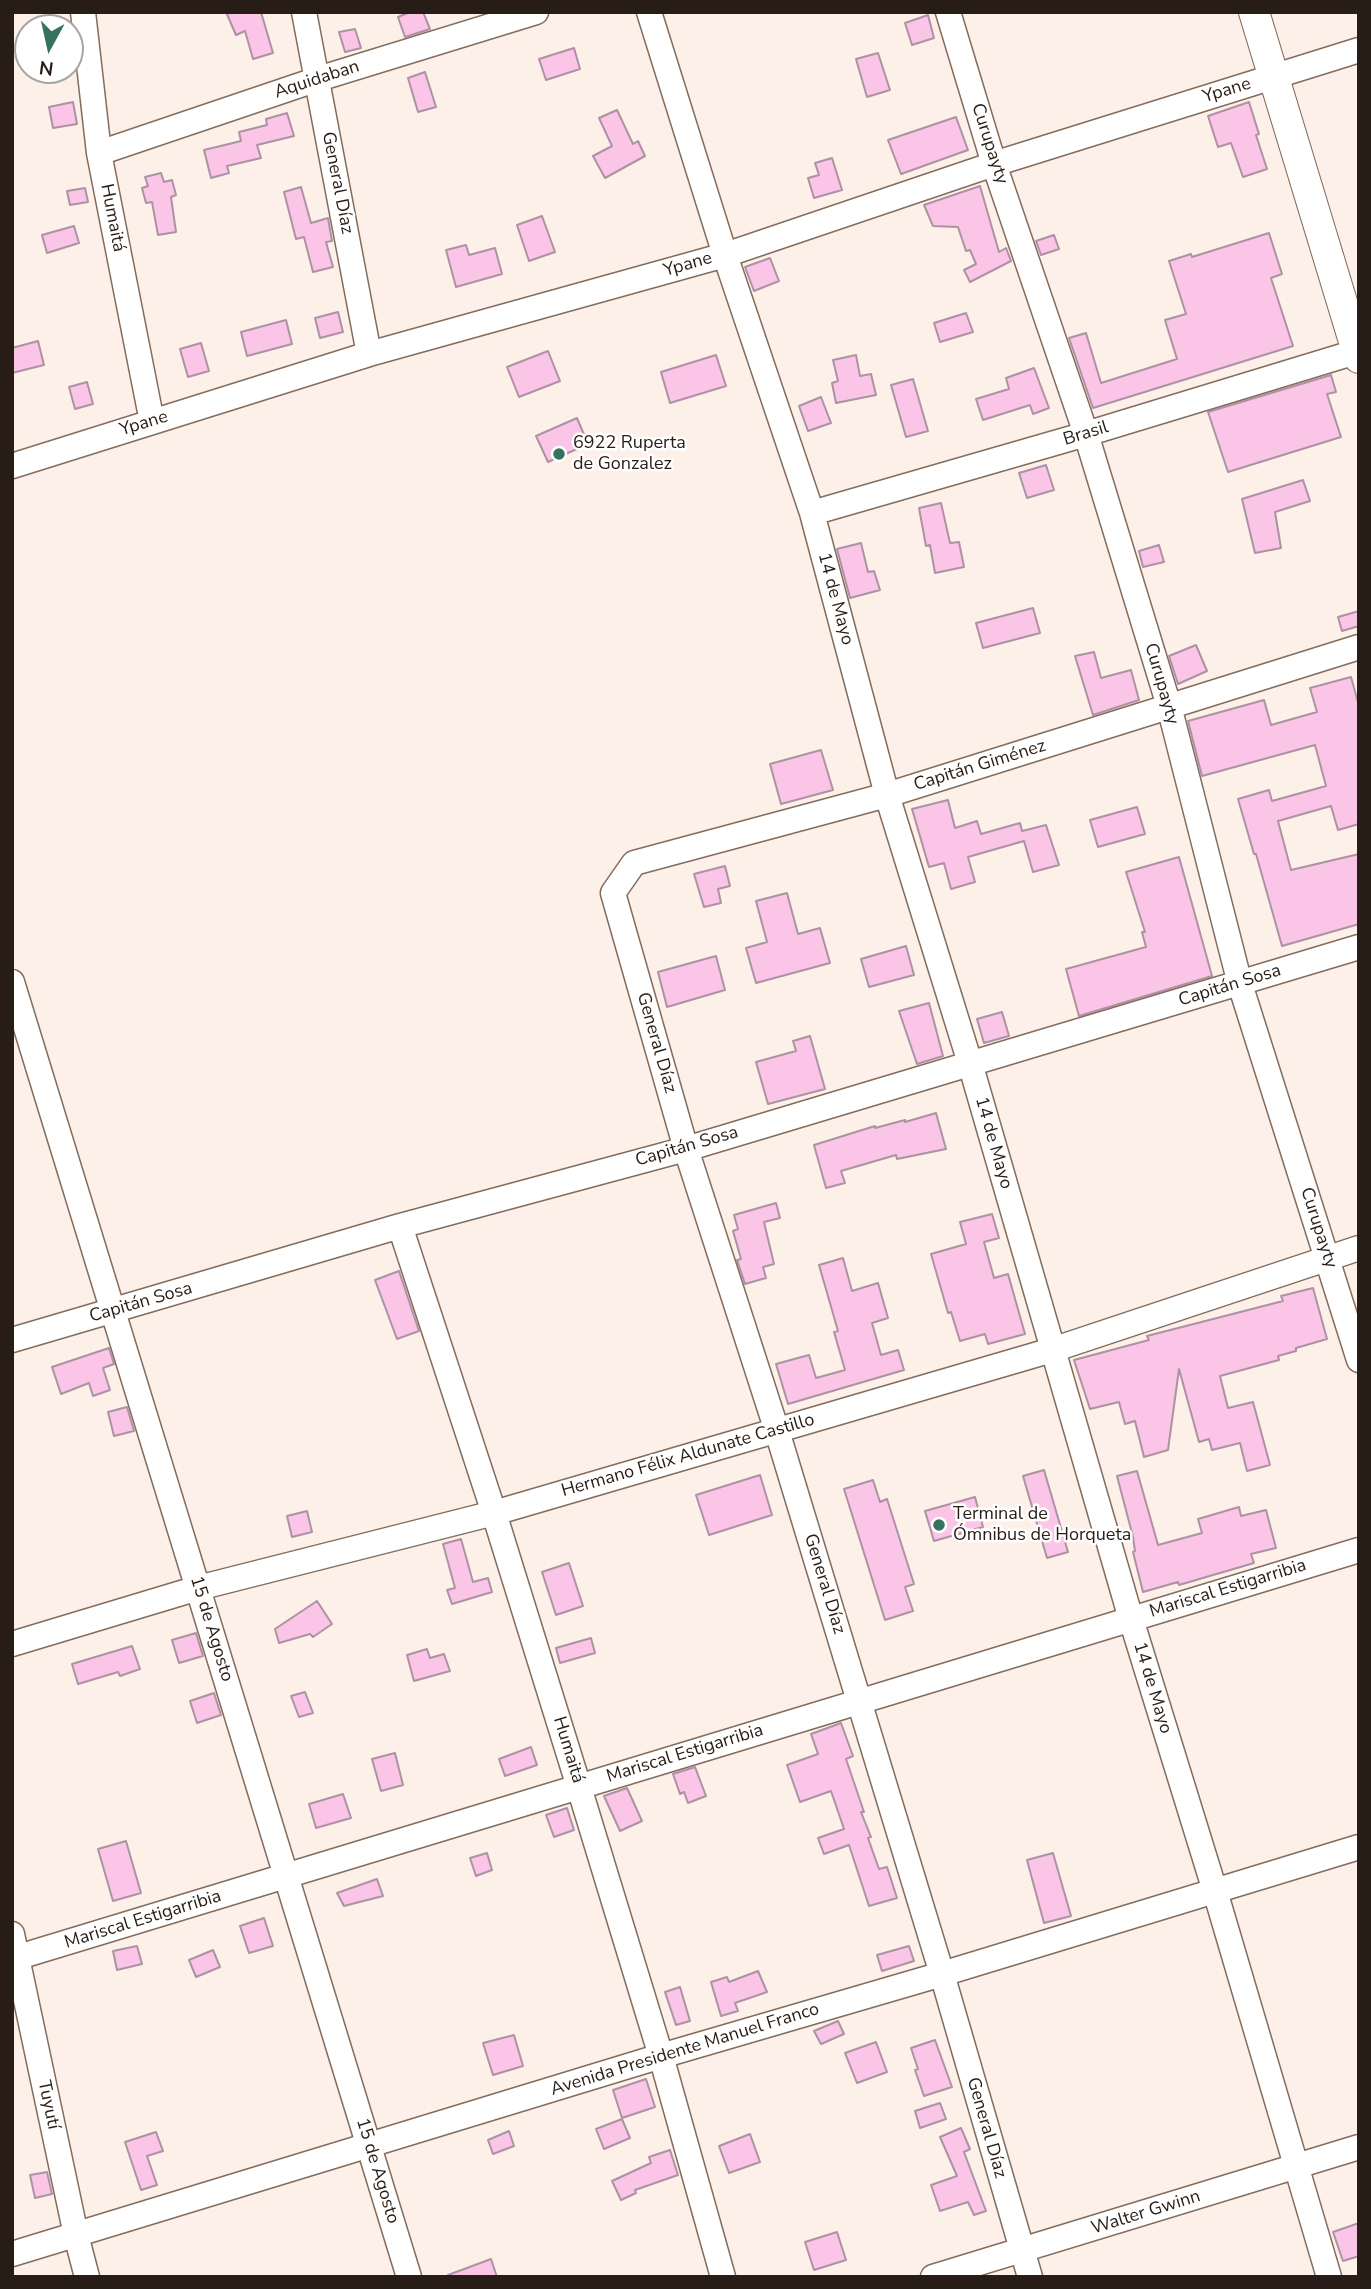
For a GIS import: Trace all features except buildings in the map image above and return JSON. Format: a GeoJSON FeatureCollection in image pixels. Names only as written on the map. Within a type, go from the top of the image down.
{"type":"FeatureCollection","features":[{"type":"Feature","properties":{"kind":"main road"},"geometry":{"type":"LineString","coordinates":[[1254,12],[1358,354]]}},
{"type":"Feature","properties":{"kind":"street","name":"Humaitá"},"geometry":{"type":"LineString","coordinates":[[83,12],[99,153],[152,422]]}},
{"type":"Feature","properties":{"kind":"street","name":"General Díaz"},"geometry":{"type":"LineString","coordinates":[[304,12],[369,354]]}},
{"type":"Feature","properties":{"kind":"street","name":"Aquidaban"},"geometry":{"type":"LineString","coordinates":[[99,153],[318,79],[536,12]]}},
{"type":"Feature","properties":{"kind":"street","name":"14 de Mayo"},"geometry":{"type":"LineString","coordinates":[[649,12],[725,255],[812,513],[887,795],[970,1063],[1131,1619],[1329,2277]]}},
{"type":"Feature","properties":{"kind":"street","name":"Curupayty"},"geometry":{"type":"LineString","coordinates":[[948,12],[994,164],[1086,434],[1169,706],[1240,984],[1359,1360]]}},
{"type":"Feature","properties":{"kind":"street","name":"Ypane"},"geometry":{"type":"LineString","coordinates":[[12,466],[369,354],[725,255],[994,164],[1359,50]]}},
{"type":"Feature","properties":{"kind":"street","name":"Brasil"},"geometry":{"type":"LineString","coordinates":[[812,513],[1358,354]]}},
{"type":"Feature","properties":{"kind":"street","name":"Capitán Giménez"},"geometry":{"type":"LineString","coordinates":[[613,894],[634,863],[887,795],[1359,647]]}},
{"type":"Feature","properties":{"kind":"street","name":"General Díaz"},"geometry":{"type":"LineString","coordinates":[[613,894],[686,1149],[777,1430],[942,1974],[1030,2277]]}},
{"type":"Feature","properties":{"kind":"street","name":"Capitán Sosa"},"geometry":{"type":"LineString","coordinates":[[12,1340],[400,1226],[686,1149],[1359,947]]}},
{"type":"Feature","properties":{"kind":"street","name":"15 de Agosto"},"geometry":{"type":"LineString","coordinates":[[12,982],[409,2277]]}},
{"type":"Feature","properties":{"kind":"street","name":"Humaitá"},"geometry":{"type":"LineString","coordinates":[[400,1226],[494,1513],[579,1787],[661,2056],[723,2277]]}},
{"type":"Feature","properties":{"kind":"street","name":"Hermano Félix Aldunate Castillo"},"geometry":{"type":"LineString","coordinates":[[12,1644],[198,1588],[494,1513],[1052,1350],[1359,1248]]}},
{"type":"Feature","properties":{"kind":"street","name":"Mariscal Estigarribia"},"geometry":{"type":"LineString","coordinates":[[15,1959],[1359,1550]]}},
{"type":"Feature","properties":{"kind":"street","name":"Avenida Presidente Manuel Franco"},"geometry":{"type":"LineString","coordinates":[[12,2254],[1359,1847]]}},
{"type":"Feature","properties":{"kind":"street","name":"Tuyutí"},"geometry":{"type":"LineString","coordinates":[[12,1934],[15,1959],[87,2277]]}},
{"type":"Feature","properties":{"kind":"street","name":"Walter Gwinn"},"geometry":{"type":"LineString","coordinates":[[933,2277],[1359,2147]]}},
{"type":"Feature","properties":{"kind":"place","name":"6922 Ruperta de Gonzalez"},"geometry":{"type":"Point","coordinates":[559,454]}},
{"type":"Feature","properties":{"kind":"place","name":"Terminal de Ómnibus de Horqueta"},"geometry":{"type":"Point","coordinates":[939,1525]}}]}
